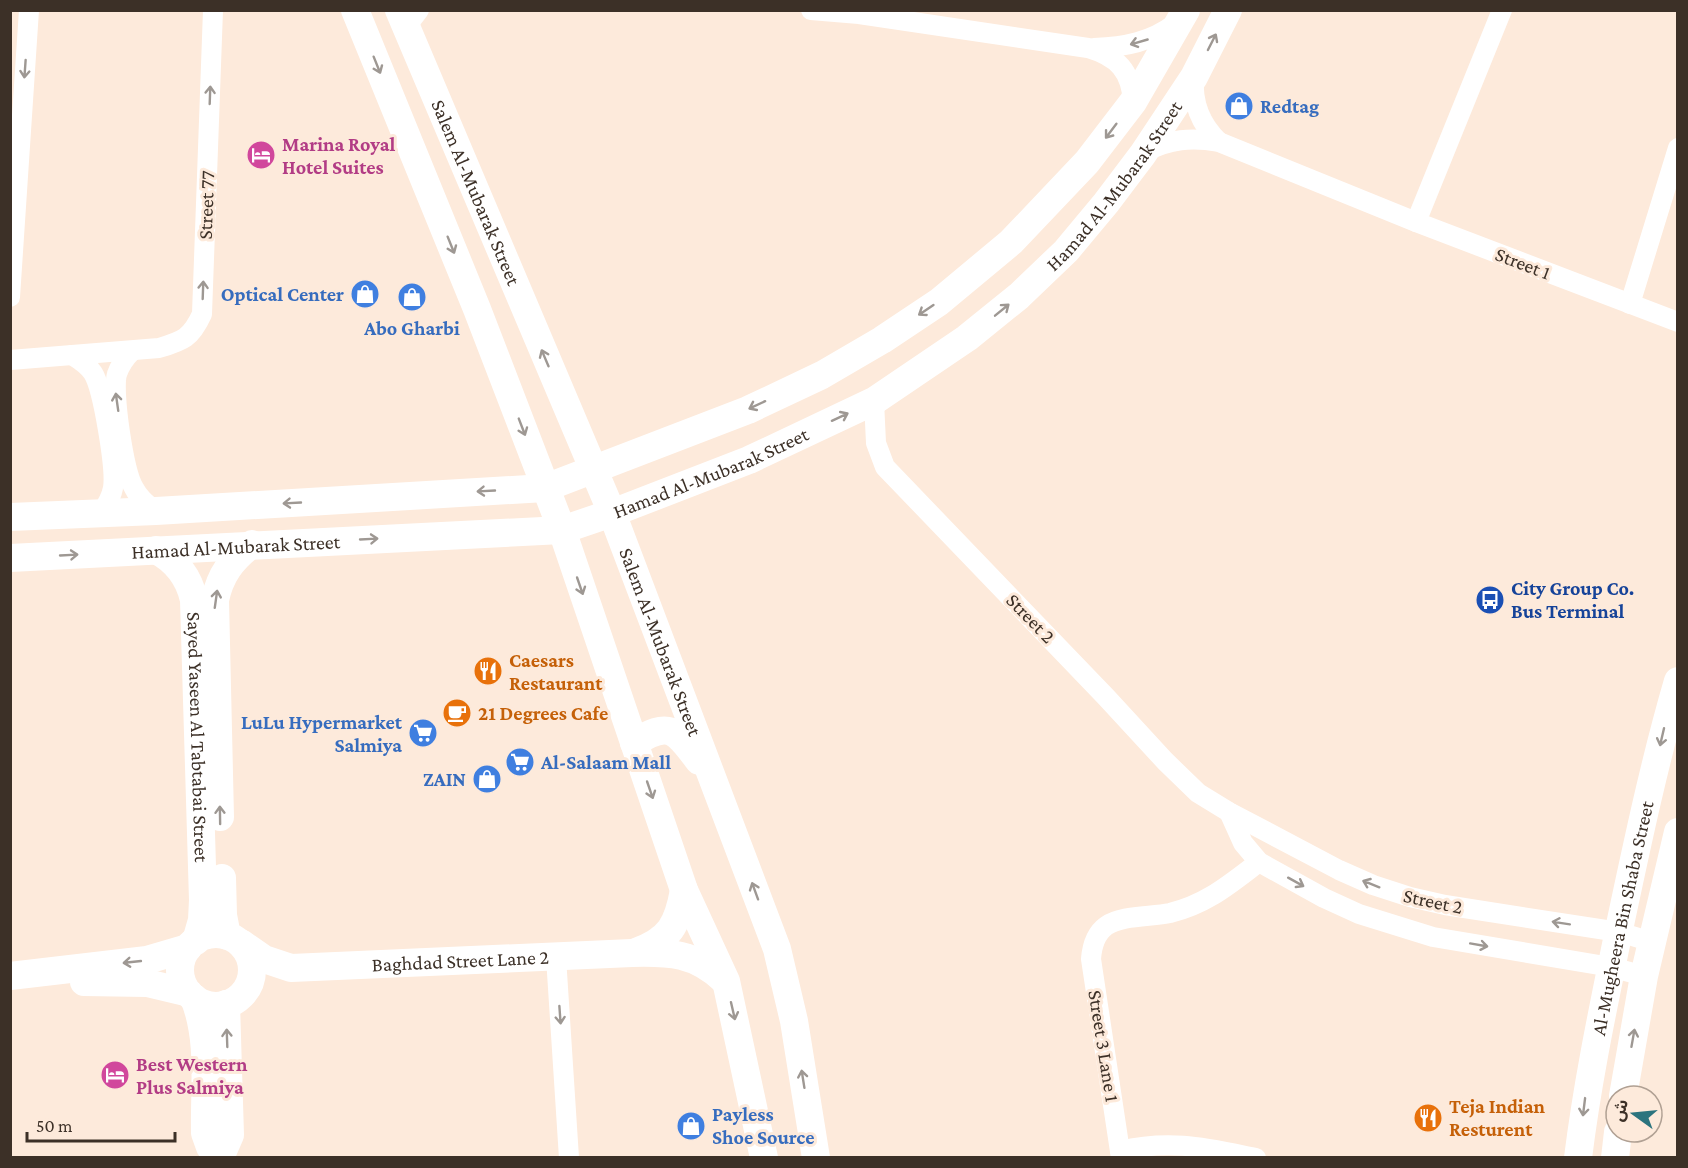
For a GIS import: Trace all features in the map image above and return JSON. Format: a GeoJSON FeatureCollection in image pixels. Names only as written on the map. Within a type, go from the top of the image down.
{"type":"FeatureCollection","features":[{"type":"Feature","properties":{"kind":"main road","name":"Salem Al-Mubarak Street"},"geometry":{"type":"LineString","coordinates":[[355,10],[477,309],[562,530],[684,890],[726,981],[764,1158]]}},
{"type":"Feature","properties":{"kind":"main road","name":"Hamad Al-Mubarak Street"},"geometry":{"type":"LineString","coordinates":[[10,558],[562,530],[749,460],[874,401],[967,338],[1019,296],[1066,251],[1143,154],[1194,76],[1228,10]]}},
{"type":"Feature","properties":{"kind":"main road","name":"Hamad Al-Mubarak Street"},"geometry":{"type":"LineString","coordinates":[[10,517],[156,511],[545,488],[748,410],[822,375],[882,340],[939,302],[1011,242],[1087,162],[1133,102],[1185,14]]}},
{"type":"Feature","properties":{"kind":"main road","name":"Salem Al-Mubarak Street"},"geometry":{"type":"LineString","coordinates":[[408,16],[521,302],[612,513],[777,949],[794,1021],[816,1158]]}},
{"type":"Feature","properties":{"kind":"main road"},"geometry":{"type":"LineString","coordinates":[[477,309],[483,314],[497,318],[512,314],[521,302]]}},
{"type":"Feature","properties":{"kind":"main road","name":"Sayed Yaseen Al Tabtabai Street"},"geometry":{"type":"LineString","coordinates":[[192,944],[202,920],[203,900],[206,646],[218,586],[231,562],[252,544]]}},
{"type":"Feature","properties":{"kind":"main road","name":"Sayed Yaseen Al Tabtabai Street"},"geometry":{"type":"LineString","coordinates":[[156,550],[172,560],[189,582],[206,646],[222,906],[234,939]]}},
{"type":"Feature","properties":{"kind":"main road","name":"Al-Mugheera Bin Shaba Street"},"geometry":{"type":"LineString","coordinates":[[1578,1158],[1585,1099],[1611,967],[1644,812],[1677,681]]}},
{"type":"Feature","properties":{"kind":"main road"},"geometry":{"type":"LineString","coordinates":[[634,743],[657,730],[673,732],[685,742],[715,782]]}},
{"type":"Feature","properties":{"kind":"main road","name":"Al-Mugheera Bin Shaba Street"},"geometry":{"type":"LineString","coordinates":[[1625,1084],[1644,976],[1677,832]]}},
{"type":"Feature","properties":{"kind":"main road","name":"Baghdad Street Lane 2"},"geometry":{"type":"LineString","coordinates":[[632,953],[654,946],[670,931],[680,912],[684,890]]}},
{"type":"Feature","properties":{"kind":"main road"},"geometry":{"type":"LineString","coordinates":[[16,976],[147,960],[192,944],[211,934],[234,939],[250,959],[252,969],[237,996],[230,1135],[220,1158],[210,1147],[206,1133],[204,1038],[200,1013],[181,975],[181,965],[192,944]]}},
{"type":"Feature","properties":{"kind":"main road","name":"Baghdad Street Lane 2"},"geometry":{"type":"LineString","coordinates":[[234,939],[264,959],[291,968]]}},
{"type":"Feature","properties":{"kind":"main road","name":"Baghdad Street Lane 2"},"geometry":{"type":"LineString","coordinates":[[237,996],[268,976],[291,968],[632,953],[674,953],[711,968],[726,981]]}},
{"type":"Feature","properties":{"kind":"main road"},"geometry":{"type":"LineString","coordinates":[[16,976],[72,982],[147,983],[192,995],[204,1003],[215,1005],[237,996]]}},
{"type":"Feature","properties":{"kind":"street"},"geometry":{"type":"LineString","coordinates":[[10,297],[28,10]]}},
{"type":"Feature","properties":{"kind":"street","name":"Street 77"},"geometry":{"type":"LineString","coordinates":[[10,360],[159,348],[182,341],[195,329],[202,314],[213,10]]}},
{"type":"Feature","properties":{"kind":"street"},"geometry":{"type":"LineString","coordinates":[[811,10],[859,14],[1103,52],[1126,72],[1132,87],[1133,102]]}},
{"type":"Feature","properties":{"kind":"street"},"geometry":{"type":"LineString","coordinates":[[1416,222],[1502,10]]}},
{"type":"Feature","properties":{"kind":"street"},"geometry":{"type":"LineString","coordinates":[[1088,48],[1139,43],[1162,33],[1185,14]]}},
{"type":"Feature","properties":{"kind":"street"},"geometry":{"type":"LineString","coordinates":[[1194,76],[1196,108],[1205,126],[1219,142]]}},
{"type":"Feature","properties":{"kind":"street","name":"Street 1"},"geometry":{"type":"LineString","coordinates":[[1143,154],[1172,141],[1187,138],[1219,142],[1416,222],[1677,322]]}},
{"type":"Feature","properties":{"kind":"street"},"geometry":{"type":"LineString","coordinates":[[1630,304],[1677,148]]}},
{"type":"Feature","properties":{"kind":"street"},"geometry":{"type":"LineString","coordinates":[[132,351],[121,365],[116,383],[123,446],[129,479],[134,489],[156,511]]}},
{"type":"Feature","properties":{"kind":"street"},"geometry":{"type":"LineString","coordinates":[[72,356],[87,365],[93,372],[100,389],[114,476],[111,496],[101,513]]}},
{"type":"Feature","properties":{"kind":"street","name":"Street 2"},"geometry":{"type":"LineString","coordinates":[[874,401],[876,443],[885,467],[1198,793],[1229,812],[1373,885],[1445,905],[1619,932],[1652,942]]}},
{"type":"Feature","properties":{"kind":"street","name":"Street 2"},"geometry":{"type":"LineString","coordinates":[[1229,812],[1243,843],[1259,862],[1324,898],[1396,927],[1433,937],[1611,967],[1644,976]]}},
{"type":"Feature","properties":{"kind":"street","name":"Street 3 Lane 1"},"geometry":{"type":"LineString","coordinates":[[1121,1154],[1091,959],[1096,936],[1114,921],[1172,913],[1203,901],[1218,894],[1259,862]]}},
{"type":"Feature","properties":{"kind":"street"},"geometry":{"type":"LineString","coordinates":[[556,957],[569,1158]]}},
{"type":"Feature","properties":{"kind":"street"},"geometry":{"type":"LineString","coordinates":[[1121,1154],[1140,1146],[1177,1144],[1256,1158]]}},
{"type":"Feature","properties":{"kind":"place","name":"Redtag"},"geometry":{"type":"Point","coordinates":[1239,106]}},
{"type":"Feature","properties":{"kind":"place","name":"Marina Royal Hotel Suites"},"geometry":{"type":"Point","coordinates":[261,155]}},
{"type":"Feature","properties":{"kind":"place","name":"Optical Center"},"geometry":{"type":"Point","coordinates":[365,294]}},
{"type":"Feature","properties":{"kind":"place","name":"Abo Gharbi"},"geometry":{"type":"Point","coordinates":[412,297]}},
{"type":"Feature","properties":{"kind":"place","name":"City Group Co. Bus Terminal"},"geometry":{"type":"Point","coordinates":[1490,600]}},
{"type":"Feature","properties":{"kind":"place","name":"Caesars Restaurant"},"geometry":{"type":"Point","coordinates":[488,671]}},
{"type":"Feature","properties":{"kind":"place","name":"21 Degrees Cafe"},"geometry":{"type":"Point","coordinates":[457,713]}},
{"type":"Feature","properties":{"kind":"place","name":"LuLu Hypermarket Salmiya"},"geometry":{"type":"Point","coordinates":[423,733]}},
{"type":"Feature","properties":{"kind":"place","name":"Al-Salaam Mall"},"geometry":{"type":"Point","coordinates":[520,762]}},
{"type":"Feature","properties":{"kind":"place","name":"ZAIN"},"geometry":{"type":"Point","coordinates":[487,779]}},
{"type":"Feature","properties":{"kind":"place","name":"Best Western Plus Salmiya"},"geometry":{"type":"Point","coordinates":[115,1075]}},
{"type":"Feature","properties":{"kind":"place","name":"Teja Indian Resturent"},"geometry":{"type":"Point","coordinates":[1428,1118]}},
{"type":"Feature","properties":{"kind":"place","name":"Payless Shoe Source"},"geometry":{"type":"Point","coordinates":[691,1126]}}]}
